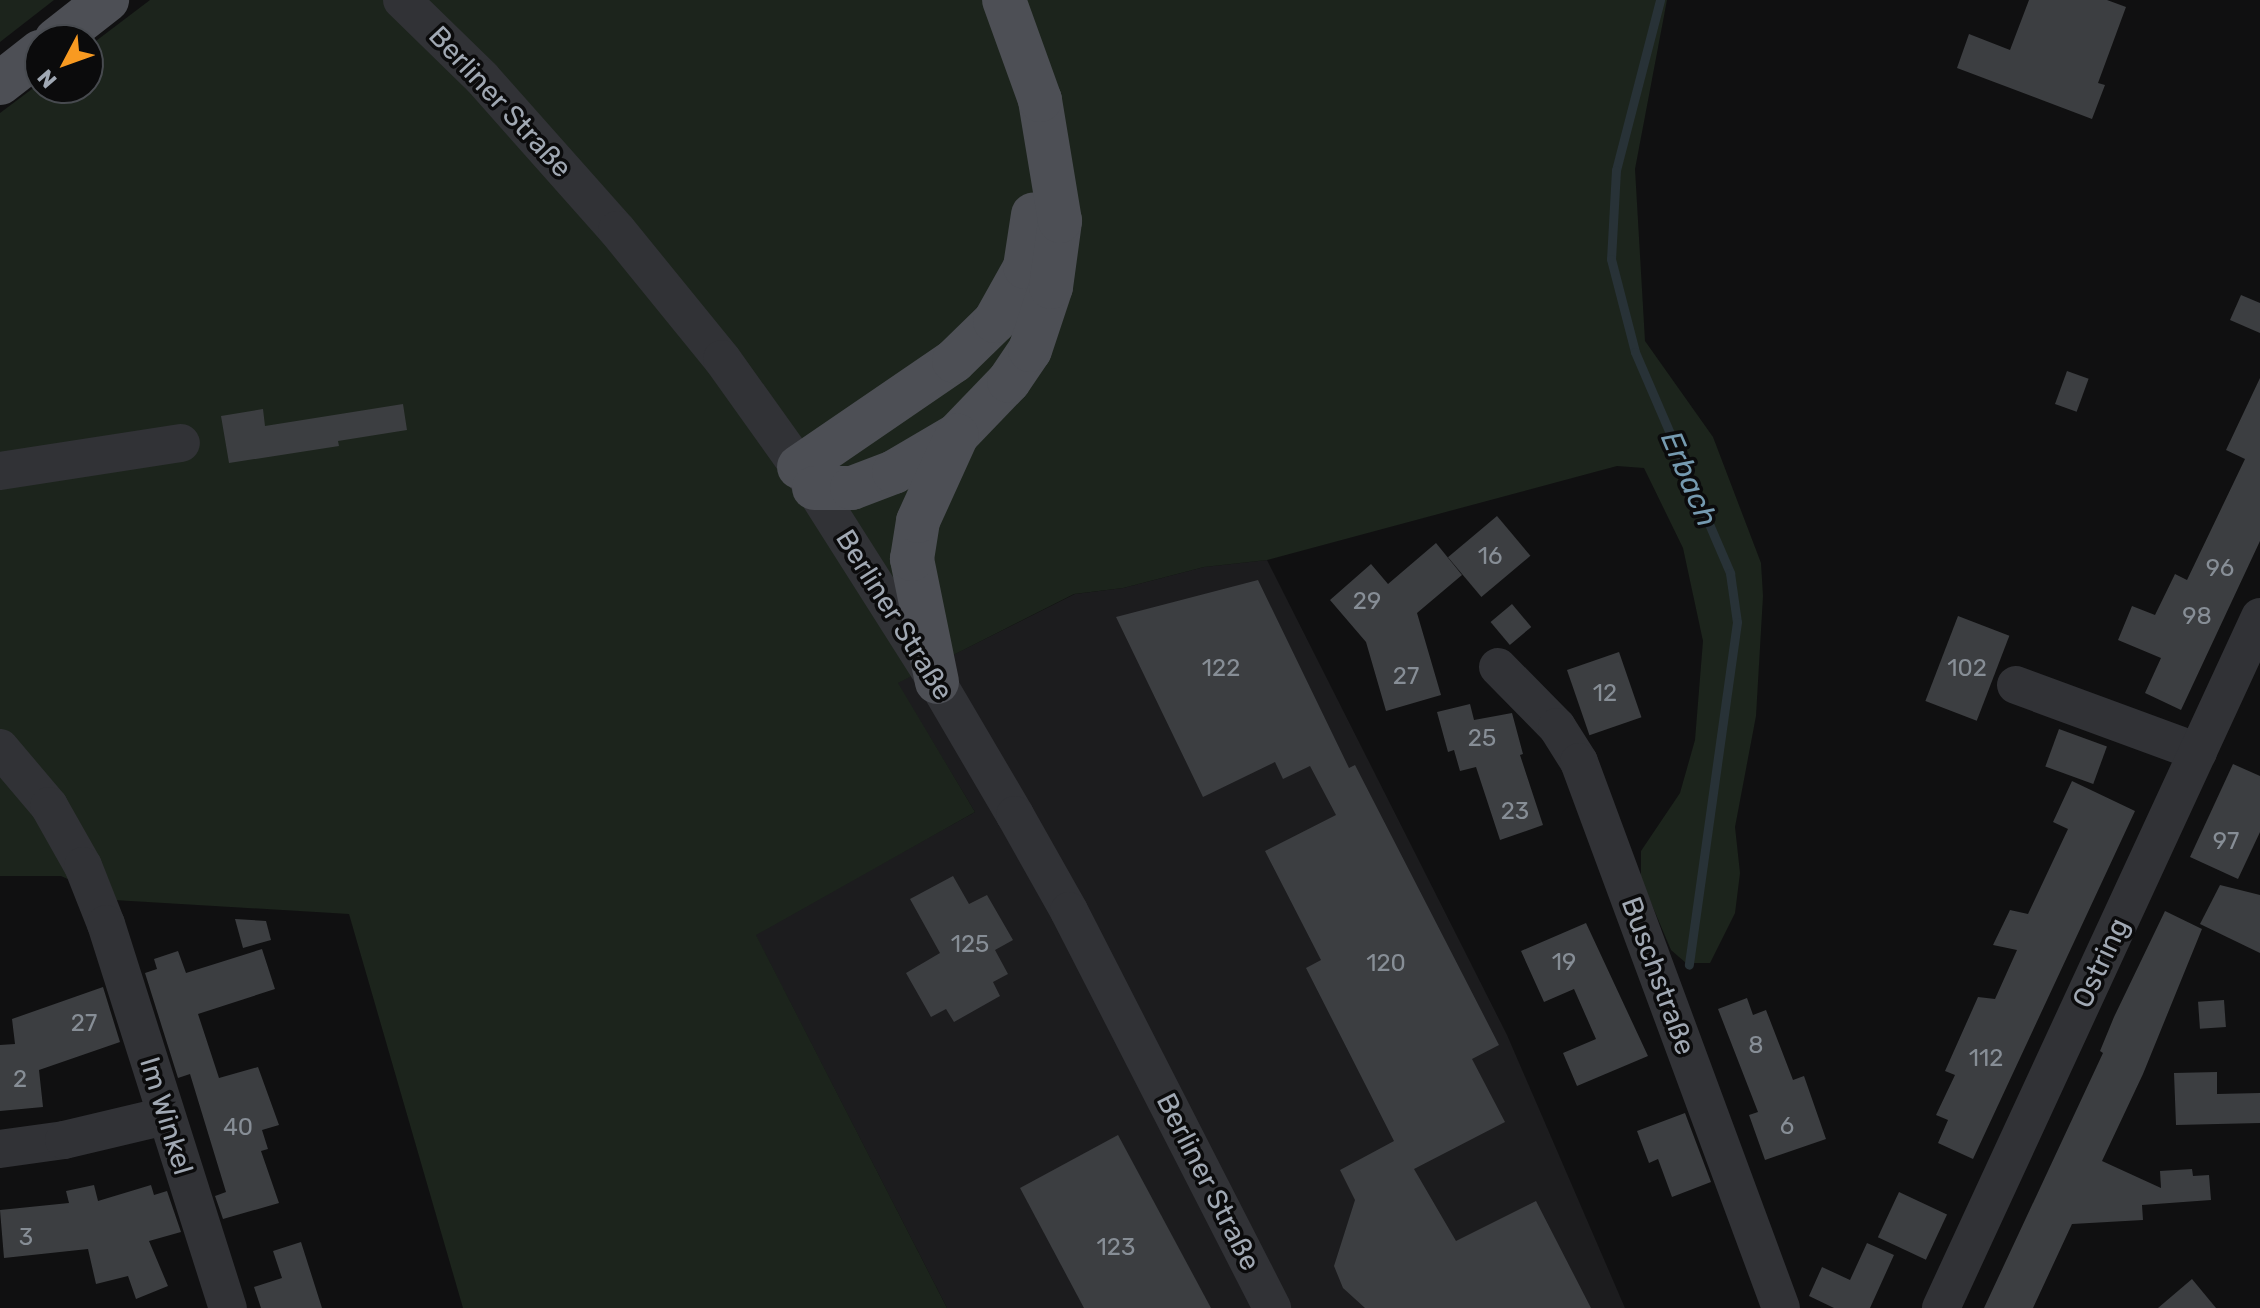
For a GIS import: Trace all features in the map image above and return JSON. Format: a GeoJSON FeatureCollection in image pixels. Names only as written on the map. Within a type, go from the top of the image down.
{"type":"FeatureCollection","features":[{"type":"Feature","properties":{"kind":"main road"},"geometry":{"type":"LineString","coordinates":[[76,24],[107,0]]}},
{"type":"Feature","properties":{"kind":"main road"},"geometry":{"type":"LineString","coordinates":[[807,478],[954,361],[995,321],[1025,267],[1033,220],[1020,114],[980,0]]}},
{"type":"Feature","properties":{"kind":"main road"},"geometry":{"type":"LineString","coordinates":[[807,478],[852,488],[894,472],[957,435],[1009,381],[1030,350],[1051,287],[1060,221],[1040,100],[1004,0]]}},
{"type":"Feature","properties":{"kind":"main road"},"geometry":{"type":"LineString","coordinates":[[0,83],[24,64]]}},
{"type":"Feature","properties":{"kind":"main road"},"geometry":{"type":"LineString","coordinates":[[937,682],[912,559],[918,521],[957,435]]}},
{"type":"Feature","properties":{"kind":"street","name":"Berliner Straße"},"geometry":{"type":"LineString","coordinates":[[402,0],[482,78],[617,230],[722,359],[807,478],[937,682],[1069,911],[1272,1308]]}},
{"type":"Feature","properties":{"kind":"street"},"geometry":{"type":"LineString","coordinates":[[0,471],[181,443]]}},
{"type":"Feature","properties":{"kind":"street","name":"Ostring"},"geometry":{"type":"LineString","coordinates":[[1941,1308],[2198,752],[2248,676],[2260,617]]}},
{"type":"Feature","properties":{"kind":"street","name":"Buschstraße"},"geometry":{"type":"LineString","coordinates":[[1498,667],[1557,727],[1579,762],[1781,1308]]}},
{"type":"Feature","properties":{"kind":"street"},"geometry":{"type":"LineString","coordinates":[[2016,685],[2198,752]]}},
{"type":"Feature","properties":{"kind":"street","name":"Im Winkel"},"geometry":{"type":"LineString","coordinates":[[0,748],[49,806],[83,866],[106,924],[228,1308]]}},
{"type":"Feature","properties":{"kind":"street"},"geometry":{"type":"LineString","coordinates":[[0,1149],[64,1140],[165,1116]]}},
{"type":"Feature","properties":{"kind":"shaded area"},"geometry":{"type":"Polygon","coordinates":[[[0,0],[54,0],[0,42],[0,0]]]}},
{"type":"Feature","properties":{"kind":"shaded area"},"geometry":{"type":"Polygon","coordinates":[[[150,0],[1667,0],[1635,169],[1645,341],[1713,437],[1761,563],[1763,596],[1756,716],[1735,827],[1740,873],[1735,913],[1710,963],[1686,963],[1671,950],[1641,879],[1641,851],[1680,793],[1695,740],[1703,641],[1683,548],[1644,468],[1617,466],[1267,560],[1204,567],[1123,588],[1074,594],[898,683],[975,812],[756,935],[947,1308],[463,1308],[349,914],[114,900],[61,876],[0,876],[0,113],[24,95],[24,104],[104,104],[104,35],[150,0]]]}},
{"type":"Feature","properties":{"kind":"shaded area"},"geometry":{"type":"Polygon","coordinates":[[[1267,560],[1507,1035],[1625,1308],[947,1308],[755,934],[975,812],[897,683],[1075,594],[1123,588],[1204,567],[1267,560]]]}},
{"type":"Feature","properties":{"kind":"building"},"geometry":{"type":"Polygon","coordinates":[[[2029,0],[2107,0],[2126,7],[2098,83],[2105,85],[2092,119],[1957,68],[1969,34],[2010,50],[2029,0]]]}},
{"type":"Feature","properties":{"kind":"building"},"geometry":{"type":"Polygon","coordinates":[[[2241,295],[2260,303],[2260,333],[2230,320],[2241,295]]]}},
{"type":"Feature","properties":{"kind":"building"},"geometry":{"type":"Polygon","coordinates":[[[2067,371],[2089,379],[2077,412],[2055,404],[2067,371]]]}},
{"type":"Feature","properties":{"kind":"building"},"geometry":{"type":"Polygon","coordinates":[[[2260,378],[2260,541],[2181,710],[2145,693],[2161,658],[2118,640],[2132,606],[2155,615],[2175,574],[2187,580],[2245,459],[2226,450],[2260,378]]]}},
{"type":"Feature","properties":{"kind":"building"},"geometry":{"type":"Polygon","coordinates":[[[403,404],[407,430],[338,441],[339,446],[229,463],[221,416],[263,409],[265,426],[403,404]]]}},
{"type":"Feature","properties":{"kind":"building"},"geometry":{"type":"Polygon","coordinates":[[[1497,516],[1530,556],[1481,597],[1448,557],[1497,516]]]}},
{"type":"Feature","properties":{"kind":"building"},"geometry":{"type":"Polygon","coordinates":[[[1436,543],[1462,575],[1417,613],[1441,695],[1386,711],[1366,642],[1330,600],[1371,564],[1388,584],[1436,543]]]}},
{"type":"Feature","properties":{"kind":"building"},"geometry":{"type":"Polygon","coordinates":[[[1258,580],[1349,768],[1355,765],[1499,1045],[1472,1059],[1505,1122],[1414,1169],[1456,1241],[1536,1201],[1591,1308],[1365,1308],[1343,1288],[1334,1266],[1355,1200],[1340,1170],[1394,1141],[1306,968],[1321,960],[1265,851],[1336,815],[1310,766],[1283,779],[1275,762],[1203,797],[1116,617],[1258,580]]]}},
{"type":"Feature","properties":{"kind":"building"},"geometry":{"type":"Polygon","coordinates":[[[1512,604],[1531,627],[1510,645],[1491,622],[1512,604]]]}},
{"type":"Feature","properties":{"kind":"building"},"geometry":{"type":"Polygon","coordinates":[[[1958,616],[2009,636],[1977,721],[1925,701],[1958,616]]]}},
{"type":"Feature","properties":{"kind":"building"},"geometry":{"type":"Polygon","coordinates":[[[1619,652],[1641,717],[1589,735],[1567,670],[1619,652]]]}},
{"type":"Feature","properties":{"kind":"building"},"geometry":{"type":"Polygon","coordinates":[[[1470,704],[1474,720],[1512,713],[1523,754],[1520,755],[1543,825],[1500,840],[1476,767],[1460,771],[1454,750],[1448,752],[1437,712],[1470,704]]]}},
{"type":"Feature","properties":{"kind":"building"},"geometry":{"type":"Polygon","coordinates":[[[2059,729],[2107,746],[2093,784],[2045,767],[2059,729]]]}},
{"type":"Feature","properties":{"kind":"building"},"geometry":{"type":"Polygon","coordinates":[[[2233,764],[2260,776],[2260,832],[2238,879],[2190,857],[2233,764]]]}},
{"type":"Feature","properties":{"kind":"building"},"geometry":{"type":"Polygon","coordinates":[[[2072,781],[2135,811],[1973,1159],[1938,1143],[1948,1120],[1936,1115],[1955,1075],[1945,1071],[1978,997],[1995,999],[2017,950],[1993,945],[2010,910],[2028,914],[2068,829],[2053,822],[2072,781]]]}},
{"type":"Feature","properties":{"kind":"building"},"geometry":{"type":"Polygon","coordinates":[[[953,876],[969,904],[987,895],[1013,940],[995,950],[1008,974],[993,982],[1000,996],[954,1022],[946,1009],[931,1017],[906,973],[940,953],[910,899],[953,876]]]}},
{"type":"Feature","properties":{"kind":"building"},"geometry":{"type":"Polygon","coordinates":[[[2220,885],[2260,895],[2260,953],[2200,924],[2220,885]]]}},
{"type":"Feature","properties":{"kind":"building"},"geometry":{"type":"Polygon","coordinates":[[[2165,911],[2202,929],[2143,1074],[2102,1161],[2161,1188],[2160,1171],[2192,1169],[2193,1176],[2209,1175],[2211,1200],[2142,1205],[2143,1220],[2072,1224],[2033,1308],[1984,1308],[2103,1053],[2100,1051],[2114,1017],[2165,911]]]}},
{"type":"Feature","properties":{"kind":"building"},"geometry":{"type":"Polygon","coordinates":[[[235,919],[266,921],[271,940],[243,948],[235,919]]]}},
{"type":"Feature","properties":{"kind":"building"},"geometry":{"type":"Polygon","coordinates":[[[1586,923],[1648,1056],[1577,1086],[1563,1053],[1596,1039],[1574,989],[1544,1002],[1521,951],[1586,923]]]}},
{"type":"Feature","properties":{"kind":"building"},"geometry":{"type":"Polygon","coordinates":[[[262,949],[275,989],[198,1014],[219,1078],[258,1067],[279,1125],[262,1130],[268,1149],[261,1151],[279,1203],[223,1219],[215,1196],[226,1192],[190,1074],[178,1078],[145,973],[157,969],[154,959],[178,951],[186,973],[262,949]]]}},
{"type":"Feature","properties":{"kind":"building"},"geometry":{"type":"Polygon","coordinates":[[[103,987],[120,1042],[39,1070],[43,1107],[0,1111],[0,1045],[15,1044],[12,1019],[103,987]]]}},
{"type":"Feature","properties":{"kind":"building"},"geometry":{"type":"Polygon","coordinates":[[[1747,998],[1753,1015],[1766,1010],[1793,1080],[1804,1076],[1826,1139],[1765,1160],[1749,1115],[1758,1112],[1718,1009],[1747,998]]]}},
{"type":"Feature","properties":{"kind":"building"},"geometry":{"type":"Polygon","coordinates":[[[2224,1000],[2226,1027],[2200,1029],[2198,1002],[2224,1000]]]}},
{"type":"Feature","properties":{"kind":"building"},"geometry":{"type":"Polygon","coordinates":[[[2217,1072],[2217,1094],[2260,1093],[2260,1123],[2176,1125],[2174,1073],[2217,1072]]]}},
{"type":"Feature","properties":{"kind":"building"},"geometry":{"type":"Polygon","coordinates":[[[1685,1113],[1711,1182],[1672,1197],[1658,1159],[1649,1163],[1637,1131],[1685,1113]]]}},
{"type":"Feature","properties":{"kind":"building"},"geometry":{"type":"Polygon","coordinates":[[[1118,1135],[1211,1308],[1084,1308],[1020,1188],[1118,1135]]]}},
{"type":"Feature","properties":{"kind":"building"},"geometry":{"type":"Polygon","coordinates":[[[94,1185],[98,1201],[151,1185],[154,1195],[167,1191],[181,1232],[149,1241],[168,1286],[136,1299],[128,1276],[96,1284],[88,1249],[4,1258],[0,1210],[69,1203],[66,1191],[94,1185]]]}},
{"type":"Feature","properties":{"kind":"building"},"geometry":{"type":"Polygon","coordinates":[[[1899,1192],[1947,1214],[1926,1260],[1878,1237],[1899,1192]]]}},
{"type":"Feature","properties":{"kind":"building"},"geometry":{"type":"Polygon","coordinates":[[[301,1242],[322,1308],[261,1308],[254,1287],[282,1278],[273,1251],[301,1242]]]}},
{"type":"Feature","properties":{"kind":"building"},"geometry":{"type":"Polygon","coordinates":[[[1867,1243],[1894,1255],[1870,1308],[1834,1308],[1809,1296],[1822,1267],[1850,1280],[1867,1243]]]}},
{"type":"Feature","properties":{"kind":"building"},"geometry":{"type":"Polygon","coordinates":[[[2192,1279],[2216,1308],[2158,1308],[2192,1279]]]}},
{"type":"Feature","properties":{"kind":"waterway","name":"Erbach"},"geometry":{"type":"LineString","coordinates":[[1660,0],[1616,170],[1611,259],[1635,352],[1730,573],[1737,622],[1689,965]]}}]}
